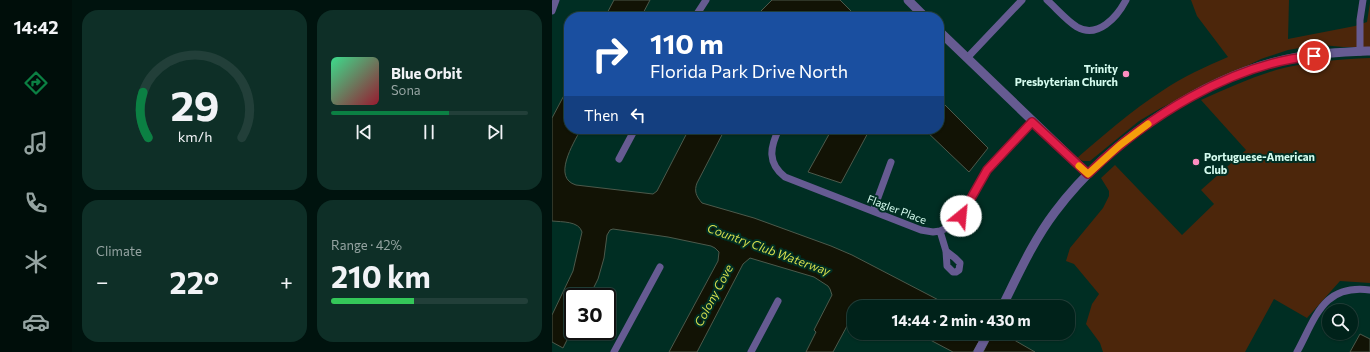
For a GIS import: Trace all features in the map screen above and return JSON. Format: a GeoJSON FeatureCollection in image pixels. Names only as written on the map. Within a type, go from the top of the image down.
{"type":"FeatureCollection","features":[{"type":"Feature","properties":{"kind":"street"},"geometry":{"type":"LineString","coordinates":[[552,11],[556,0]]}},
{"type":"Feature","properties":{"kind":"street"},"geometry":{"type":"LineString","coordinates":[[698,12],[706,0]]}},
{"type":"Feature","properties":{"kind":"street"},"geometry":{"type":"LineString","coordinates":[[908,0],[920,12]]}},
{"type":"Feature","properties":{"kind":"street"},"geometry":{"type":"LineString","coordinates":[[967,58],[1022,0]]}},
{"type":"Feature","properties":{"kind":"street"},"geometry":{"type":"LineString","coordinates":[[1047,0],[1071,23],[1080,28],[1089,30],[1096,30],[1107,24],[1117,15],[1126,0]]}},
{"type":"Feature","properties":{"kind":"street"},"geometry":{"type":"LineString","coordinates":[[1360,52],[1360,20],[1362,0]]}},
{"type":"Feature","properties":{"kind":"street"},"geometry":{"type":"LineString","coordinates":[[944,36],[1032,122],[1088,174]]}},
{"type":"Feature","properties":{"kind":"street"},"geometry":{"type":"LineString","coordinates":[[1005,300],[1024,262],[1044,228],[1064,201],[1088,174],[1144,126],[1182,102],[1217,84],[1255,68],[1298,57],[1370,51]]}},
{"type":"Feature","properties":{"kind":"street"},"geometry":{"type":"LineString","coordinates":[[946,251],[940,231],[950,227],[958,219],[987,170],[1032,122]]}},
{"type":"Feature","properties":{"kind":"street"},"geometry":{"type":"LineString","coordinates":[[619,159],[632,134]]}},
{"type":"Feature","properties":{"kind":"street","name":"Flagler Place"},"geometry":{"type":"LineString","coordinates":[[777,134],[773,142],[772,156],[775,165],[781,174],[795,182],[925,231],[940,231]]}},
{"type":"Feature","properties":{"kind":"street"},"geometry":{"type":"LineString","coordinates":[[873,211],[891,162]]}},
{"type":"Feature","properties":{"kind":"street"},"geometry":{"type":"LineString","coordinates":[[614,352],[660,267]]}},
{"type":"Feature","properties":{"kind":"street"},"geometry":{"type":"LineString","coordinates":[[1297,352],[1318,313],[1330,298],[1335,294],[1351,289],[1370,290]]}},
{"type":"Feature","properties":{"kind":"street"},"geometry":{"type":"LineString","coordinates":[[751,352],[778,301]]}},
{"type":"Feature","properties":{"kind":"street"},"geometry":{"type":"LineString","coordinates":[[978,352],[984,340]]}},
{"type":"Feature","properties":{"kind":"shaded area"},"geometry":{"type":"Polygon","coordinates":[[[1191,0],[1289,0],[1288,39],[1355,26],[1367,22],[1370,3],[1370,47],[1311,46],[1288,50],[1261,59],[1161,108],[1139,121],[1090,161],[1083,161],[1077,158],[1118,123],[1151,98],[1202,68],[1228,57],[1197,16],[1191,0]]]}},
{"type":"Feature","properties":{"kind":"shaded area"},"geometry":{"type":"Polygon","coordinates":[[[1370,58],[1370,283],[1340,281],[1307,318],[1274,299],[1245,352],[1103,352],[1100,343],[1086,324],[1092,304],[1099,294],[1074,264],[1066,261],[1070,248],[1103,208],[1109,196],[1109,191],[1101,178],[1115,165],[1182,235],[1214,204],[1201,190],[1246,150],[1201,100],[1247,80],[1287,67],[1322,61],[1370,58]]]}},
{"type":"Feature","properties":{"kind":"water"},"geometry":{"type":"Polygon","coordinates":[[[614,0],[650,0],[644,12],[608,12],[614,0]]]}},
{"type":"Feature","properties":{"kind":"water"},"geometry":{"type":"Polygon","coordinates":[[[772,0],[840,0],[852,12],[760,12],[772,0]]]}},
{"type":"Feature","properties":{"kind":"water"},"geometry":{"type":"Polygon","coordinates":[[[564,95],[564,134],[578,134],[566,160],[565,168],[569,181],[576,185],[653,194],[657,191],[686,134],[722,134],[696,186],[696,193],[702,203],[754,218],[831,246],[852,255],[939,300],[847,300],[847,326],[833,352],[806,352],[816,332],[814,330],[832,295],[830,289],[814,277],[750,258],[743,264],[697,352],[669,352],[718,261],[719,252],[711,246],[668,237],[613,229],[610,230],[607,235],[604,258],[598,279],[594,288],[565,288],[573,271],[582,232],[580,228],[574,224],[552,221],[552,118],[564,95]]]}},
{"type":"Feature","properties":{"kind":"water"},"geometry":{"type":"Polygon","coordinates":[[[944,104],[988,148],[969,172],[929,134],[944,134],[944,104]]]}},
{"type":"Feature","properties":{"kind":"water"},"geometry":{"type":"Polygon","coordinates":[[[829,134],[867,134],[841,183],[808,172],[829,134]]]}},
{"type":"Feature","properties":{"kind":"water"},"geometry":{"type":"Polygon","coordinates":[[[564,290],[564,340],[567,340],[563,348],[552,342],[552,315],[564,290]]]}},
{"type":"Feature","properties":{"kind":"water"},"geometry":{"type":"Polygon","coordinates":[[[1360,334],[1370,339],[1370,352],[1350,352],[1360,334]]]}},
{"type":"Feature","properties":{"kind":"water"},"geometry":{"type":"Polygon","coordinates":[[[930,340],[980,340],[973,352],[953,352],[930,340]]]}},
{"type":"Feature","properties":{"kind":"water"},"geometry":{"type":"Polygon","coordinates":[[[989,340],[1014,340],[1035,352],[983,352],[989,340]]]}},
{"type":"Feature","properties":{"kind":"slow traffic"},"geometry":{"type":"LineString","coordinates":[[1079,166],[1088,174],[1128,138],[1148,124]]}},
{"type":"Feature","properties":{"kind":"place","name":"Trinity Presbyterian Church"},"geometry":{"type":"Point","coordinates":[1126,74]}},
{"type":"Feature","properties":{"kind":"place","name":"Portuguese-American Club"},"geometry":{"type":"Point","coordinates":[1196,162]}},
{"type":"Feature","properties":{"kind":"route"},"geometry":{"type":"LineString","coordinates":[[961,216],[987,170],[1032,122],[1088,174],[1100,162],[1144,126],[1199,93],[1255,68],[1298,57],[1314,56]]}},
{"type":"Feature","properties":{"kind":"water label","name":"Country Club Waterway"},"geometry":{"type":"Point","coordinates":[769,249]}},
{"type":"Feature","properties":{"kind":"water label","name":"Colony Cove"},"geometry":{"type":"Point","coordinates":[713,295]}}]}
